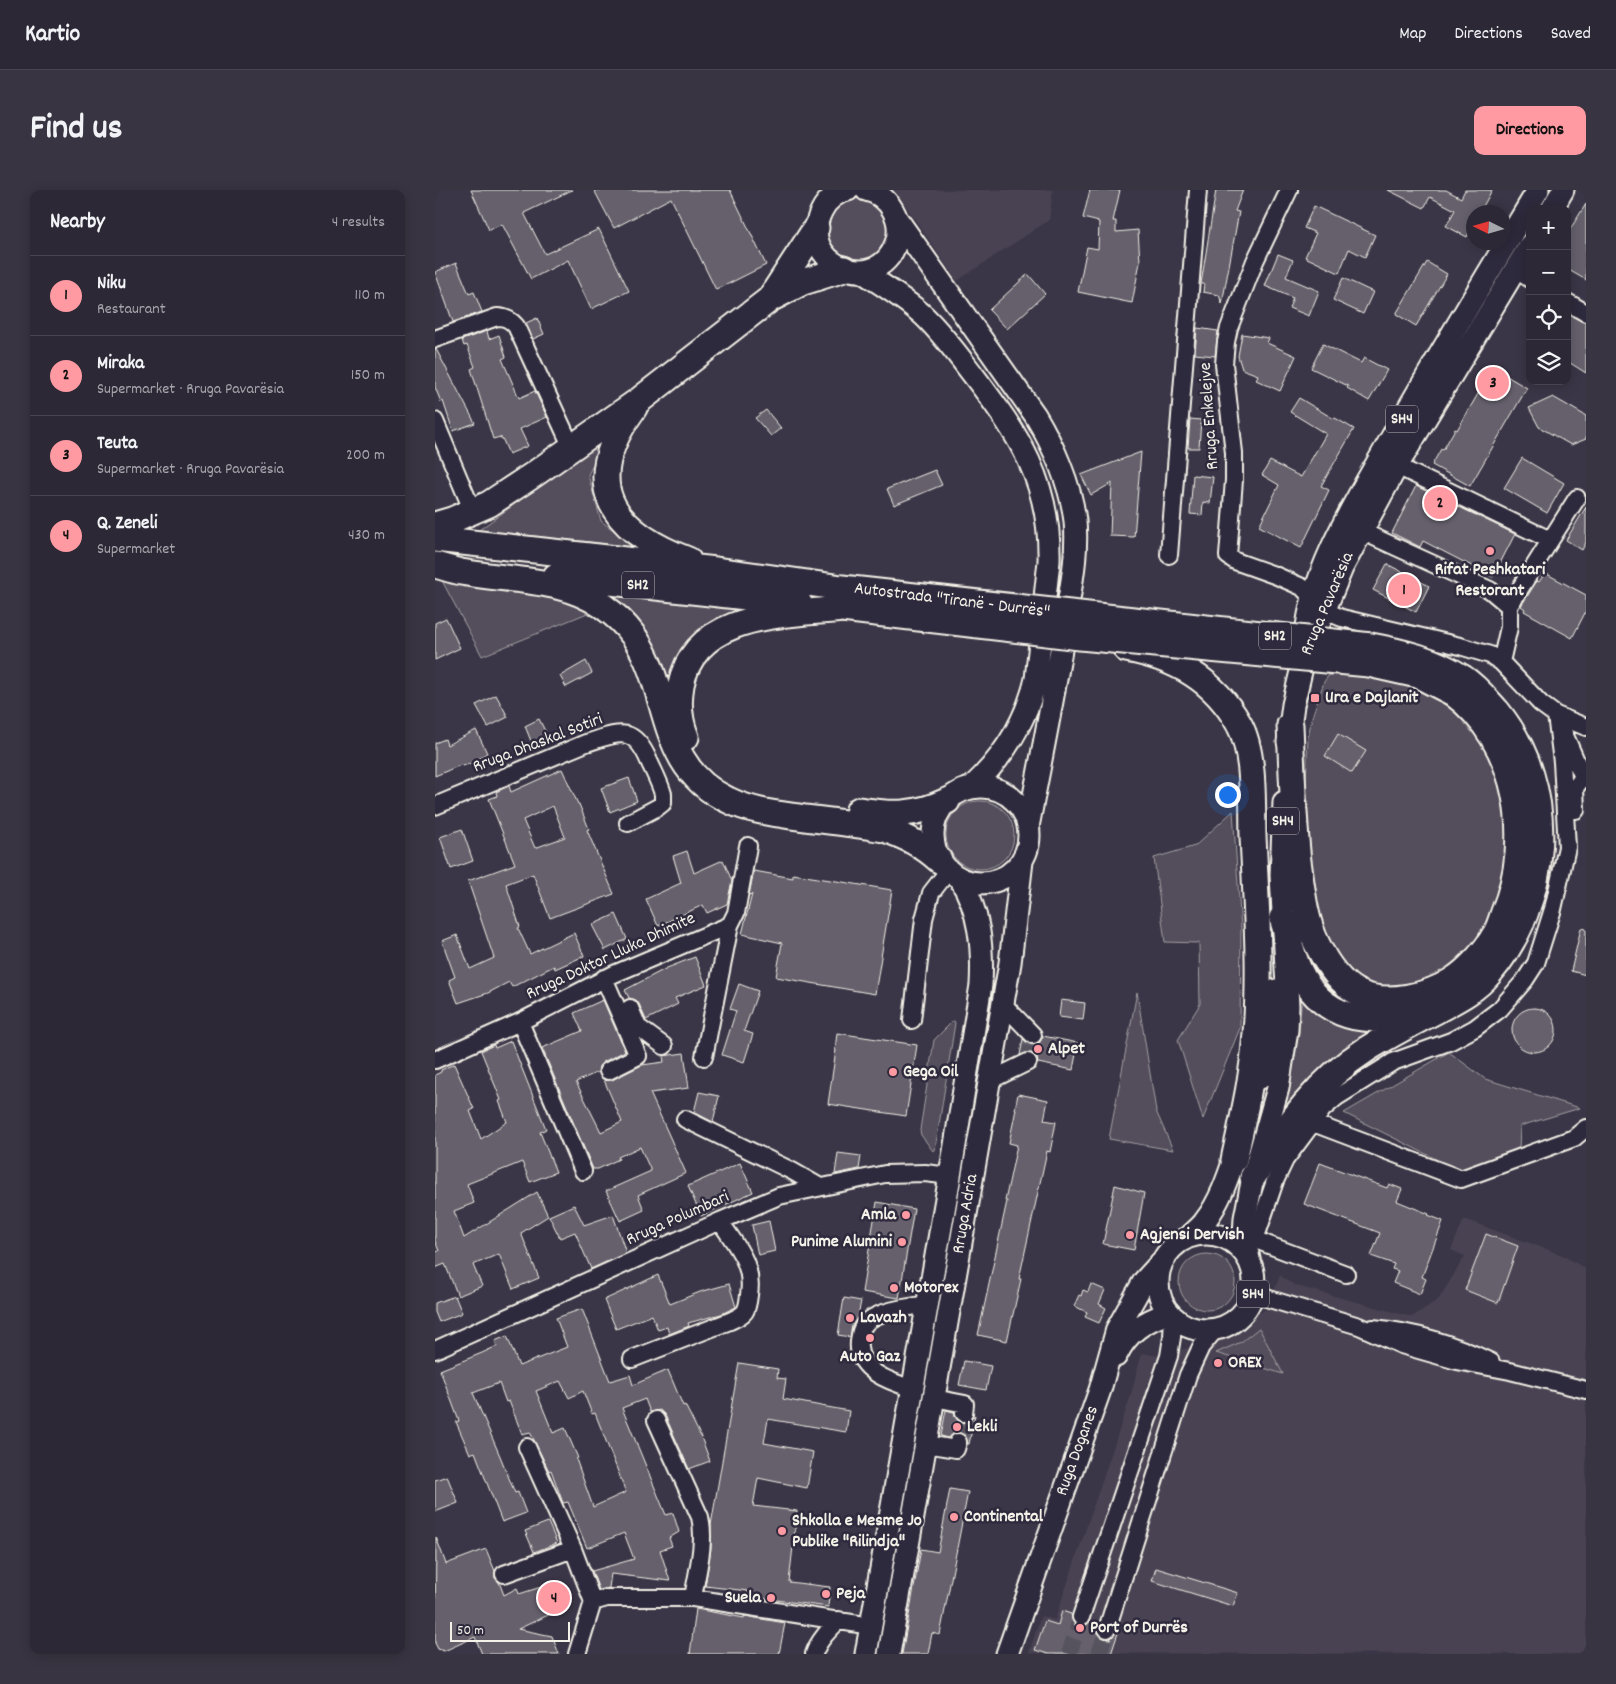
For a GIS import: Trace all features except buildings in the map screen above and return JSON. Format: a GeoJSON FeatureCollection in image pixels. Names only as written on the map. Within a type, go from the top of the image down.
{"type":"FeatureCollection","features":[{"type":"Feature","properties":{"kind":"highway"},"geometry":{"type":"LineString","coordinates":[[770,299],[818,221]]}},
{"type":"Feature","properties":{"kind":"highway"},"geometry":{"type":"LineString","coordinates":[[435,525],[473,512],[489,504],[573,448],[641,399],[770,299],[803,282],[852,270]]}},
{"type":"Feature","properties":{"kind":"highway"},"geometry":{"type":"LineString","coordinates":[[641,399],[618,434],[609,457],[607,483],[613,507],[627,525],[648,542],[716,570]]}},
{"type":"Feature","properties":{"kind":"highway","name":"Autostrada \"Tiranë - Durrës\""},"geometry":{"type":"LineString","coordinates":[[435,539],[716,570],[842,598],[1080,637],[1369,664],[1458,685]]}},
{"type":"Feature","properties":{"kind":"highway"},"geometry":{"type":"LineString","coordinates":[[435,564],[461,572],[547,584],[587,597],[613,614],[633,636],[647,661],[667,726],[681,757],[699,781],[714,793],[741,806],[770,813],[884,829],[902,835],[919,844],[949,870]]}},
{"type":"Feature","properties":{"kind":"highway","name":"Autostrada \"Tiranë - Durrës\""},"geometry":{"type":"LineString","coordinates":[[435,564],[842,598],[1371,646],[1399,651],[1446,667],[1458,685]]}},
{"type":"Feature","properties":{"kind":"highway"},"geometry":{"type":"LineString","coordinates":[[842,598],[729,627],[712,637],[698,650],[683,678],[679,696],[680,716],[685,734],[693,751],[706,768],[733,786],[773,797],[865,811],[898,813],[920,812],[947,801]]}},
{"type":"Feature","properties":{"kind":"highway"},"geometry":{"type":"LineString","coordinates":[[1080,637],[1109,646],[1162,658],[1174,663],[1203,682],[1229,708],[1240,726],[1247,749],[1251,774],[1258,967],[1256,1034],[1251,1076],[1234,1160]]}},
{"type":"Feature","properties":{"kind":"highway"},"geometry":{"type":"LineString","coordinates":[[1253,1178],[1299,1109],[1346,1064],[1369,1048],[1464,996],[1488,976],[1509,949],[1525,918],[1534,886],[1539,856],[1541,831],[1538,806],[1525,759],[1506,723],[1487,699],[1471,684],[1458,685],[1469,705],[1494,741],[1507,767],[1514,789],[1519,814],[1520,838],[1511,896],[1495,936],[1473,962],[1453,980],[1424,994],[1400,999],[1377,998],[1360,993],[1345,984],[1333,970],[1316,941],[1306,912],[1300,881],[1296,840],[1290,725]]}},
{"type":"Feature","properties":{"kind":"highway"},"geometry":{"type":"LineString","coordinates":[[1282,918],[1296,962],[1309,989],[1333,1010],[1347,1016],[1378,1020],[1431,1013]]}},
{"type":"Feature","properties":{"kind":"main road"},"geometry":{"type":"LineString","coordinates":[[817,190],[817,237],[823,253],[829,260],[852,270],[892,292],[922,314],[950,344],[1003,414],[1023,447],[1044,505],[1048,531],[1049,561],[1033,692],[1024,718],[1010,743],[981,779],[971,788],[958,793],[947,801],[938,813],[934,826],[934,847],[949,870],[980,884],[994,882],[1013,872],[1022,861],[1027,848],[1028,827],[1062,648],[1075,556],[1075,519],[1053,448],[1035,415],[897,219],[890,205],[873,192]]}},
{"type":"Feature","properties":{"kind":"main road"},"geometry":{"type":"LineString","coordinates":[[818,221],[829,200],[836,194],[848,190]]}},
{"type":"Feature","properties":{"kind":"main road","name":"Rruga Pavarësia"},"geometry":{"type":"LineString","coordinates":[[1290,725],[1296,690],[1318,605],[1327,561],[1359,494],[1421,385],[1538,190]]}},
{"type":"Feature","properties":{"kind":"main road"},"geometry":{"type":"LineString","coordinates":[[1554,205],[1563,190]]}},
{"type":"Feature","properties":{"kind":"main road"},"geometry":{"type":"LineString","coordinates":[[852,270],[869,270],[887,259],[897,240],[897,219]]}},
{"type":"Feature","properties":{"kind":"main road","name":"Rruga Pavarësia"},"geometry":{"type":"LineString","coordinates":[[1318,605],[1342,568],[1397,466],[1522,274],[1529,250]]}},
{"type":"Feature","properties":{"kind":"main road","name":"SH4"},"geometry":{"type":"LineString","coordinates":[[1171,1315],[1190,1328],[1215,1330],[1237,1320],[1249,1306],[1253,1294],[1255,1276],[1245,1218],[1253,1178],[1278,1088],[1285,1046],[1288,1006],[1281,875],[1290,725]]}},
{"type":"Feature","properties":{"kind":"main road"},"geometry":{"type":"LineString","coordinates":[[971,788],[992,788],[1011,797],[1024,814],[1028,827]]}},
{"type":"Feature","properties":{"kind":"main road","name":"Rruga Adria"},"geometry":{"type":"LineString","coordinates":[[889,1654],[1003,1003],[1022,861]]}},
{"type":"Feature","properties":{"kind":"main road","name":"Rruga Adria"},"geometry":{"type":"LineString","coordinates":[[866,1654],[950,1176],[981,985],[982,956],[977,921],[966,889],[949,870]]}},
{"type":"Feature","properties":{"kind":"main road","name":"SH4"},"geometry":{"type":"LineString","coordinates":[[1165,1258],[1172,1248],[1189,1237],[1205,1221],[1213,1208],[1234,1160],[1259,1084],[1271,1030],[1282,918]]}},
{"type":"Feature","properties":{"kind":"main road","name":"SH4"},"geometry":{"type":"LineString","coordinates":[[1189,1237],[1207,1234],[1226,1238],[1237,1245],[1249,1245]]}},
{"type":"Feature","properties":{"kind":"main road"},"geometry":{"type":"LineString","coordinates":[[1100,1390],[1127,1336],[1148,1322],[1171,1315],[1162,1302],[1159,1289],[1160,1270],[1165,1258]]}},
{"type":"Feature","properties":{"kind":"main road"},"geometry":{"type":"LineString","coordinates":[[1100,1390],[1117,1329],[1144,1281],[1165,1258]]}},
{"type":"Feature","properties":{"kind":"main road","name":"Ruga Doganes"},"geometry":{"type":"LineString","coordinates":[[1007,1654],[1100,1390]]}},
{"type":"Feature","properties":{"kind":"street"},"geometry":{"type":"LineString","coordinates":[[1169,556],[1198,190]]}},
{"type":"Feature","properties":{"kind":"street","name":"Rruga Enkelejve"},"geometry":{"type":"LineString","coordinates":[[1289,190],[1255,261],[1229,328],[1226,342],[1224,364],[1234,453],[1234,480],[1228,556],[1235,561],[1302,587],[1318,605]]}},
{"type":"Feature","properties":{"kind":"street"},"geometry":{"type":"LineString","coordinates":[[1571,304],[1586,313]]}},
{"type":"Feature","properties":{"kind":"street"},"geometry":{"type":"LineString","coordinates":[[435,339],[497,317],[511,320],[516,326],[573,448]]}},
{"type":"Feature","properties":{"kind":"street"},"geometry":{"type":"LineString","coordinates":[[435,421],[473,512]]}},
{"type":"Feature","properties":{"kind":"street"},"geometry":{"type":"LineString","coordinates":[[1397,466],[1550,540]]}},
{"type":"Feature","properties":{"kind":"street"},"geometry":{"type":"LineString","coordinates":[[1501,662],[1509,627],[1509,606],[1577,498]]}},
{"type":"Feature","properties":{"kind":"street"},"geometry":{"type":"LineString","coordinates":[[1361,530],[1490,590],[1509,606]]}},
{"type":"Feature","properties":{"kind":"street"},"geometry":{"type":"LineString","coordinates":[[1318,605],[1342,618],[1490,655],[1501,662],[1541,704],[1556,715],[1586,727]]}},
{"type":"Feature","properties":{"kind":"street"},"geometry":{"type":"LineString","coordinates":[[1556,715],[1583,778],[1575,788],[1576,810]]}},
{"type":"Feature","properties":{"kind":"street"},"geometry":{"type":"LineString","coordinates":[[1346,1274],[1249,1245],[1285,1160],[1323,1109],[1337,1097],[1393,1062],[1451,1041],[1475,1028],[1500,1009],[1525,980],[1536,963],[1553,909],[1567,847],[1562,762],[1556,715]]}},
{"type":"Feature","properties":{"kind":"street","name":"Rruga Dhaskal Sotiri"},"geometry":{"type":"LineString","coordinates":[[435,806],[586,743],[606,737],[626,735],[637,739],[643,748],[663,794],[663,803],[628,823]]}},
{"type":"Feature","properties":{"kind":"street"},"geometry":{"type":"LineString","coordinates":[[704,1057],[730,925],[736,913],[749,846]]}},
{"type":"Feature","properties":{"kind":"street"},"geometry":{"type":"LineString","coordinates":[[911,1020],[924,919],[931,893],[949,870]]}},
{"type":"Feature","properties":{"kind":"street","name":"Rruga Doktor Lluka Dhimite"},"geometry":{"type":"LineString","coordinates":[[435,1060],[520,1022],[609,976],[730,925]]}},
{"type":"Feature","properties":{"kind":"street"},"geometry":{"type":"LineString","coordinates":[[609,976],[638,1027],[664,1046]]}},
{"type":"Feature","properties":{"kind":"street"},"geometry":{"type":"LineString","coordinates":[[608,1070],[638,1056],[609,976]]}},
{"type":"Feature","properties":{"kind":"street"},"geometry":{"type":"LineString","coordinates":[[1003,1003],[1033,1034]]}},
{"type":"Feature","properties":{"kind":"street"},"geometry":{"type":"LineString","coordinates":[[520,1022],[583,1171]]}},
{"type":"Feature","properties":{"kind":"street"},"geometry":{"type":"LineString","coordinates":[[989,1081],[1028,1062]]}},
{"type":"Feature","properties":{"kind":"street"},"geometry":{"type":"LineString","coordinates":[[685,1119],[792,1171],[820,1187]]}},
{"type":"Feature","properties":{"kind":"street"},"geometry":{"type":"LineString","coordinates":[[1313,1123],[1461,1179],[1574,1138],[1586,1128]]}},
{"type":"Feature","properties":{"kind":"street","name":"Rruga Polumbari"},"geometry":{"type":"LineString","coordinates":[[435,1350],[779,1196],[885,1174],[925,1173],[950,1176]]}},
{"type":"Feature","properties":{"kind":"street"},"geometry":{"type":"LineString","coordinates":[[631,1359],[743,1316],[747,1309],[751,1282],[750,1273],[743,1257],[720,1221]]}},
{"type":"Feature","properties":{"kind":"street"},"geometry":{"type":"LineString","coordinates":[[1253,1294],[1359,1326],[1404,1331],[1461,1348],[1511,1371],[1586,1390]]}},
{"type":"Feature","properties":{"kind":"street"},"geometry":{"type":"LineString","coordinates":[[913,1389],[892,1382],[868,1367],[862,1357],[859,1346],[860,1331],[868,1321],[877,1315],[927,1304]]}},
{"type":"Feature","properties":{"kind":"street"},"geometry":{"type":"LineString","coordinates":[[1081,1617],[1169,1356],[1172,1337],[1171,1315]]}},
{"type":"Feature","properties":{"kind":"street"},"geometry":{"type":"LineString","coordinates":[[1107,1629],[1187,1375],[1201,1347],[1215,1330]]}},
{"type":"Feature","properties":{"kind":"street"},"geometry":{"type":"LineString","coordinates":[[934,1398],[965,1404],[964,1413]]}},
{"type":"Feature","properties":{"kind":"street"},"geometry":{"type":"LineString","coordinates":[[656,1420],[700,1517],[702,1539],[693,1598]]}},
{"type":"Feature","properties":{"kind":"street"},"geometry":{"type":"LineString","coordinates":[[926,1444],[956,1449],[958,1442]]}},
{"type":"Feature","properties":{"kind":"street"},"geometry":{"type":"LineString","coordinates":[[527,1447],[573,1549],[593,1602],[577,1654]]}},
{"type":"Feature","properties":{"kind":"street"},"geometry":{"type":"LineString","coordinates":[[504,1574],[573,1549]]}},
{"type":"Feature","properties":{"kind":"street"},"geometry":{"type":"LineString","coordinates":[[593,1602],[607,1598],[693,1598],[871,1626]]}},
{"type":"Feature","properties":{"kind":"street"},"geometry":{"type":"LineString","coordinates":[[814,1654],[825,1634],[839,1620]]}},
{"type":"Feature","properties":{"kind":"shaded area"},"geometry":{"type":"Polygon","coordinates":[[[895,190],[1053,190],[1049,220],[957,281],[895,190]]]}},
{"type":"Feature","properties":{"kind":"shaded area"},"geometry":{"type":"Polygon","coordinates":[[[854,197],[866,198],[871,201],[879,207],[890,221],[887,246],[867,262],[842,259],[826,234],[828,223],[836,206],[854,197]]]}},
{"type":"Feature","properties":{"kind":"shaded area"},"geometry":{"type":"Polygon","coordinates":[[[605,439],[588,475],[601,521],[636,547],[479,530],[605,439]]]}},
{"type":"Feature","properties":{"kind":"shaded area"},"geometry":{"type":"Polygon","coordinates":[[[439,575],[556,599],[590,612],[482,656],[439,575]]]}},
{"type":"Feature","properties":{"kind":"shaded area"},"geometry":{"type":"Polygon","coordinates":[[[599,594],[742,608],[692,637],[669,690],[647,630],[599,594]]]}},
{"type":"Feature","properties":{"kind":"shaded area"},"geometry":{"type":"Polygon","coordinates":[[[1338,673],[1409,684],[1460,709],[1492,756],[1509,817],[1507,875],[1486,934],[1455,969],[1418,986],[1375,987],[1349,974],[1326,943],[1309,878],[1306,783],[1308,738],[1312,717],[1324,682],[1328,676],[1338,673]]]}},
{"type":"Feature","properties":{"kind":"shaded area"},"geometry":{"type":"Polygon","coordinates":[[[980,801],[993,804],[1004,811],[1011,822],[1014,835],[1011,848],[1004,859],[993,866],[980,869],[967,866],[956,859],[949,848],[946,835],[949,822],[956,811],[967,804],[980,801]]]}},
{"type":"Feature","properties":{"kind":"shaded area"},"geometry":{"type":"Polygon","coordinates":[[[1233,811],[1241,929],[1240,1028],[1203,1119],[1178,1040],[1200,1004],[1199,943],[1165,942],[1154,858],[1195,846],[1233,811]]]}},
{"type":"Feature","properties":{"kind":"shaded area"},"geometry":{"type":"Polygon","coordinates":[[[1137,992],[1156,1111],[1173,1150],[1109,1139],[1137,992]]]}},
{"type":"Feature","properties":{"kind":"shaded area"},"geometry":{"type":"Polygon","coordinates":[[[1302,993],[1384,1030],[1274,1131],[1295,1056],[1302,993]]]}},
{"type":"Feature","properties":{"kind":"shaded area"},"geometry":{"type":"Polygon","coordinates":[[[953,1021],[955,1023],[935,1150],[933,1151],[921,1135],[920,1130],[934,1040],[953,1021]]]}},
{"type":"Feature","properties":{"kind":"shaded area"},"geometry":{"type":"Polygon","coordinates":[[[1449,1052],[1485,1079],[1580,1108],[1520,1126],[1519,1149],[1472,1168],[1456,1169],[1344,1113],[1449,1052]]]}},
{"type":"Feature","properties":{"kind":"shaded area","name":"Port of Durrës"},"geometry":{"type":"Polygon","coordinates":[[[1464,1219],[1562,1255],[1586,1269],[1586,1654],[1029,1653],[1041,1616],[1055,1620],[1129,1401],[1142,1353],[1158,1356],[1214,1341],[1268,1308],[1280,1275],[1297,1286],[1412,1317],[1439,1299],[1465,1256],[1451,1250],[1464,1219]]]}},
{"type":"Feature","properties":{"kind":"shaded area"},"geometry":{"type":"Polygon","coordinates":[[[1207,1254],[1222,1259],[1230,1267],[1235,1282],[1230,1297],[1222,1305],[1207,1310],[1192,1305],[1184,1297],[1179,1282],[1184,1267],[1192,1259],[1207,1254]]]}},
{"type":"Feature","properties":{"kind":"shaded area"},"geometry":{"type":"Polygon","coordinates":[[[1259,1328],[1283,1374],[1216,1353],[1241,1342],[1259,1328]]]}},
{"type":"Feature","properties":{"kind":"tunnel"},"geometry":{"type":"LineString","coordinates":[[1028,1062],[1033,1035]]}},
{"type":"Feature","properties":{"kind":"tunnel"},"geometry":{"type":"LineString","coordinates":[[958,1442],[964,1413]]}},
{"type":"Feature","properties":{"kind":"tunnel"},"geometry":{"type":"LineString","coordinates":[[1069,1654],[1081,1617]]}},
{"type":"Feature","properties":{"kind":"tunnel"},"geometry":{"type":"LineString","coordinates":[[1099,1654],[1107,1629]]}},
{"type":"Feature","properties":{"kind":"place","name":"Teuta"},"geometry":{"type":"Point","coordinates":[1493,383]}},
{"type":"Feature","properties":{"kind":"place","name":"Miraka"},"geometry":{"type":"Point","coordinates":[1440,503]}},
{"type":"Feature","properties":{"kind":"place","name":"Rifat Peshkatari Restorant"},"geometry":{"type":"Point","coordinates":[1490,551]}},
{"type":"Feature","properties":{"kind":"place","name":"Niku"},"geometry":{"type":"Point","coordinates":[1404,590]}},
{"type":"Feature","properties":{"kind":"place","name":"Ura e Dajlanit"},"geometry":{"type":"Point","coordinates":[1315,698]}},
{"type":"Feature","properties":{"kind":"place","name":"Alpet"},"geometry":{"type":"Point","coordinates":[1038,1049]}},
{"type":"Feature","properties":{"kind":"place","name":"Gega Oil"},"geometry":{"type":"Point","coordinates":[893,1072]}},
{"type":"Feature","properties":{"kind":"place","name":"Amla"},"geometry":{"type":"Point","coordinates":[906,1215]}},
{"type":"Feature","properties":{"kind":"place","name":"Agjensi Dervish"},"geometry":{"type":"Point","coordinates":[1130,1235]}},
{"type":"Feature","properties":{"kind":"place","name":"Punime Alumini"},"geometry":{"type":"Point","coordinates":[902,1242]}},
{"type":"Feature","properties":{"kind":"place","name":"Motorex"},"geometry":{"type":"Point","coordinates":[894,1288]}},
{"type":"Feature","properties":{"kind":"place","name":"Lavazh"},"geometry":{"type":"Point","coordinates":[850,1318]}},
{"type":"Feature","properties":{"kind":"place","name":"Auto Gaz"},"geometry":{"type":"Point","coordinates":[870,1338]}},
{"type":"Feature","properties":{"kind":"place","name":"OREX"},"geometry":{"type":"Point","coordinates":[1218,1363]}},
{"type":"Feature","properties":{"kind":"place","name":"Lekli"},"geometry":{"type":"Point","coordinates":[957,1427]}},
{"type":"Feature","properties":{"kind":"place","name":"Continental"},"geometry":{"type":"Point","coordinates":[954,1517]}},
{"type":"Feature","properties":{"kind":"place","name":"Shkolla e Mesme Jo Publike \"Rilindja\""},"geometry":{"type":"Point","coordinates":[782,1531]}},
{"type":"Feature","properties":{"kind":"place","name":"Peja"},"geometry":{"type":"Point","coordinates":[826,1594]}},
{"type":"Feature","properties":{"kind":"place","name":"Q. Zeneli"},"geometry":{"type":"Point","coordinates":[554,1598]}},
{"type":"Feature","properties":{"kind":"place","name":"Suela"},"geometry":{"type":"Point","coordinates":[771,1598]}},
{"type":"Feature","properties":{"kind":"place","name":"Port of Durrës"},"geometry":{"type":"Point","coordinates":[1080,1628]}}]}
